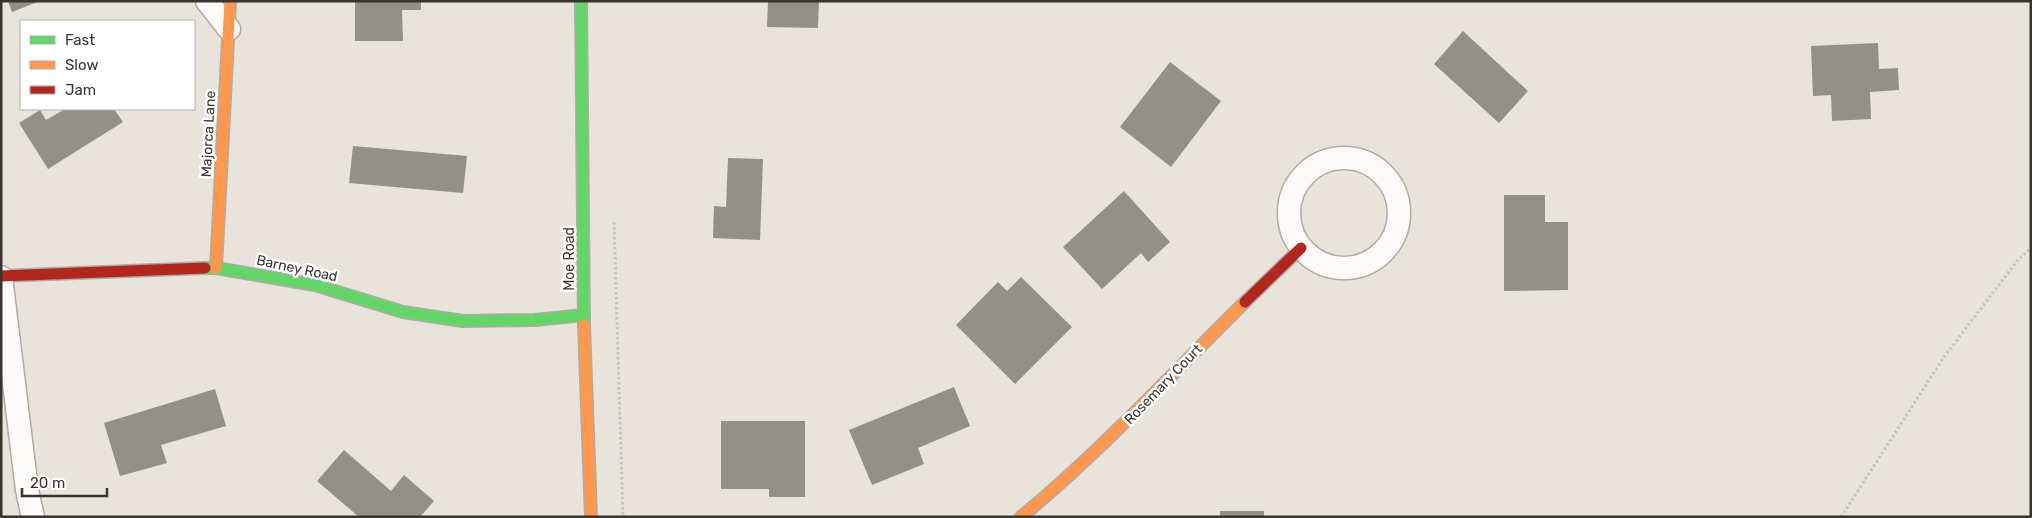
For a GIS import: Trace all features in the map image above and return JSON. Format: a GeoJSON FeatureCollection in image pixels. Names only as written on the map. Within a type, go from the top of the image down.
{"type":"FeatureCollection","features":[{"type":"Feature","properties":{"kind":"street"},"geometry":{"type":"LineString","coordinates":[[206,1],[229,28]]}},
{"type":"Feature","properties":{"kind":"street","name":"Majorca Lane"},"geometry":{"type":"LineString","coordinates":[[216,268],[230,1]]}},
{"type":"Feature","properties":{"kind":"street","name":"Moe Road"},"geometry":{"type":"LineString","coordinates":[[582,1],[584,315],[591,517]]}},
{"type":"Feature","properties":{"kind":"street"},"geometry":{"type":"LineString","coordinates":[[1340,158],[1357,160],[1373,166],[1386,177],[1396,192],[1399,209],[1398,226],[1391,242],[1380,256],[1365,265],[1348,269],[1330,267],[1314,260],[1301,248],[1293,234],[1289,217],[1291,200],[1297,184],[1308,171],[1323,162],[1340,158]]}},
{"type":"Feature","properties":{"kind":"street","name":"Rosemary Court"},"geometry":{"type":"LineString","coordinates":[[1021,517],[1106,443],[1189,357],[1301,248]]}},
{"type":"Feature","properties":{"kind":"street","name":"Barney Road"},"geometry":{"type":"LineString","coordinates":[[1,277],[216,268],[315,285],[403,312],[463,321],[535,320],[584,315]]}},
{"type":"Feature","properties":{"kind":"street"},"geometry":{"type":"LineString","coordinates":[[1,277],[27,490],[33,517]]}},
{"type":"Feature","properties":{"kind":"path"},"geometry":{"type":"LineString","coordinates":[[614,222],[623,517]]}},
{"type":"Feature","properties":{"kind":"path"},"geometry":{"type":"LineString","coordinates":[[1841,517],[1944,357],[2017,260],[2031,248]]}},
{"type":"Feature","properties":{"kind":"building"},"geometry":{"type":"Polygon","coordinates":[[[8,1],[40,1],[12,12],[8,1]]]}},
{"type":"Feature","properties":{"kind":"building"},"geometry":{"type":"Polygon","coordinates":[[[355,1],[421,1],[421,10],[402,10],[403,41],[355,41],[355,1]]]}},
{"type":"Feature","properties":{"kind":"building"},"geometry":{"type":"Polygon","coordinates":[[[768,1],[819,1],[818,28],[767,27],[768,1]]]}},
{"type":"Feature","properties":{"kind":"building"},"geometry":{"type":"Polygon","coordinates":[[[1463,31],[1528,91],[1499,123],[1434,64],[1463,31]]]}},
{"type":"Feature","properties":{"kind":"building"},"geometry":{"type":"Polygon","coordinates":[[[1878,43],[1879,69],[1898,68],[1899,90],[1870,92],[1871,119],[1832,121],[1831,95],[1813,96],[1811,46],[1878,43]]]}},
{"type":"Feature","properties":{"kind":"building"},"geometry":{"type":"Polygon","coordinates":[[[1170,62],[1221,101],[1171,167],[1120,127],[1170,62]]]}},
{"type":"Feature","properties":{"kind":"building"},"geometry":{"type":"Polygon","coordinates":[[[40,110],[46,120],[63,110],[115,110],[123,122],[48,169],[19,123],[40,110]]]}},
{"type":"Feature","properties":{"kind":"building"},"geometry":{"type":"Polygon","coordinates":[[[353,146],[467,156],[463,193],[349,183],[353,146]]]}},
{"type":"Feature","properties":{"kind":"building"},"geometry":{"type":"Polygon","coordinates":[[[728,158],[763,159],[760,240],[713,238],[714,206],[726,207],[728,158]]]}},
{"type":"Feature","properties":{"kind":"building"},"geometry":{"type":"Polygon","coordinates":[[[1124,191],[1170,242],[1148,262],[1141,253],[1102,289],[1063,247],[1124,191]]]}},
{"type":"Feature","properties":{"kind":"building"},"geometry":{"type":"Polygon","coordinates":[[[1504,195],[1545,195],[1545,222],[1568,222],[1568,290],[1504,291],[1504,195]]]}},
{"type":"Feature","properties":{"kind":"building"},"geometry":{"type":"Polygon","coordinates":[[[1021,277],[1072,327],[1015,384],[956,325],[998,282],[1007,291],[1021,277]]]}},
{"type":"Feature","properties":{"kind":"building"},"geometry":{"type":"Polygon","coordinates":[[[954,387],[970,426],[918,448],[924,464],[872,485],[849,430],[954,387]]]}},
{"type":"Feature","properties":{"kind":"building"},"geometry":{"type":"Polygon","coordinates":[[[215,389],[226,426],[161,445],[167,463],[120,476],[104,423],[215,389]]]}},
{"type":"Feature","properties":{"kind":"building"},"geometry":{"type":"Polygon","coordinates":[[[721,421],[805,421],[805,497],[769,497],[769,489],[721,489],[721,421]]]}},
{"type":"Feature","properties":{"kind":"building"},"geometry":{"type":"Polygon","coordinates":[[[344,450],[391,491],[404,475],[434,501],[420,517],[359,517],[317,481],[344,450]]]}},
{"type":"Feature","properties":{"kind":"building"},"geometry":{"type":"Polygon","coordinates":[[[1220,511],[1264,511],[1264,517],[1220,517],[1220,511]]]}},
{"type":"Feature","properties":{"kind":"traffic: fast"},"geometry":{"type":"LineString","coordinates":[[581,1],[584,325]]}},
{"type":"Feature","properties":{"kind":"traffic: fast"},"geometry":{"type":"LineString","coordinates":[[205,268],[216,268],[315,285],[403,312],[463,321],[535,320],[584,315]]}},
{"type":"Feature","properties":{"kind":"traffic: slow"},"geometry":{"type":"LineString","coordinates":[[216,268],[230,1]]}},
{"type":"Feature","properties":{"kind":"traffic: slow"},"geometry":{"type":"LineString","coordinates":[[1021,517],[1108,439],[1245,302]]}},
{"type":"Feature","properties":{"kind":"traffic: slow"},"geometry":{"type":"LineString","coordinates":[[584,325],[591,517]]}},
{"type":"Feature","properties":{"kind":"traffic: jam"},"geometry":{"type":"LineString","coordinates":[[1245,302],[1301,248]]}},
{"type":"Feature","properties":{"kind":"traffic: jam"},"geometry":{"type":"LineString","coordinates":[[1,276],[205,268]]}}]}
